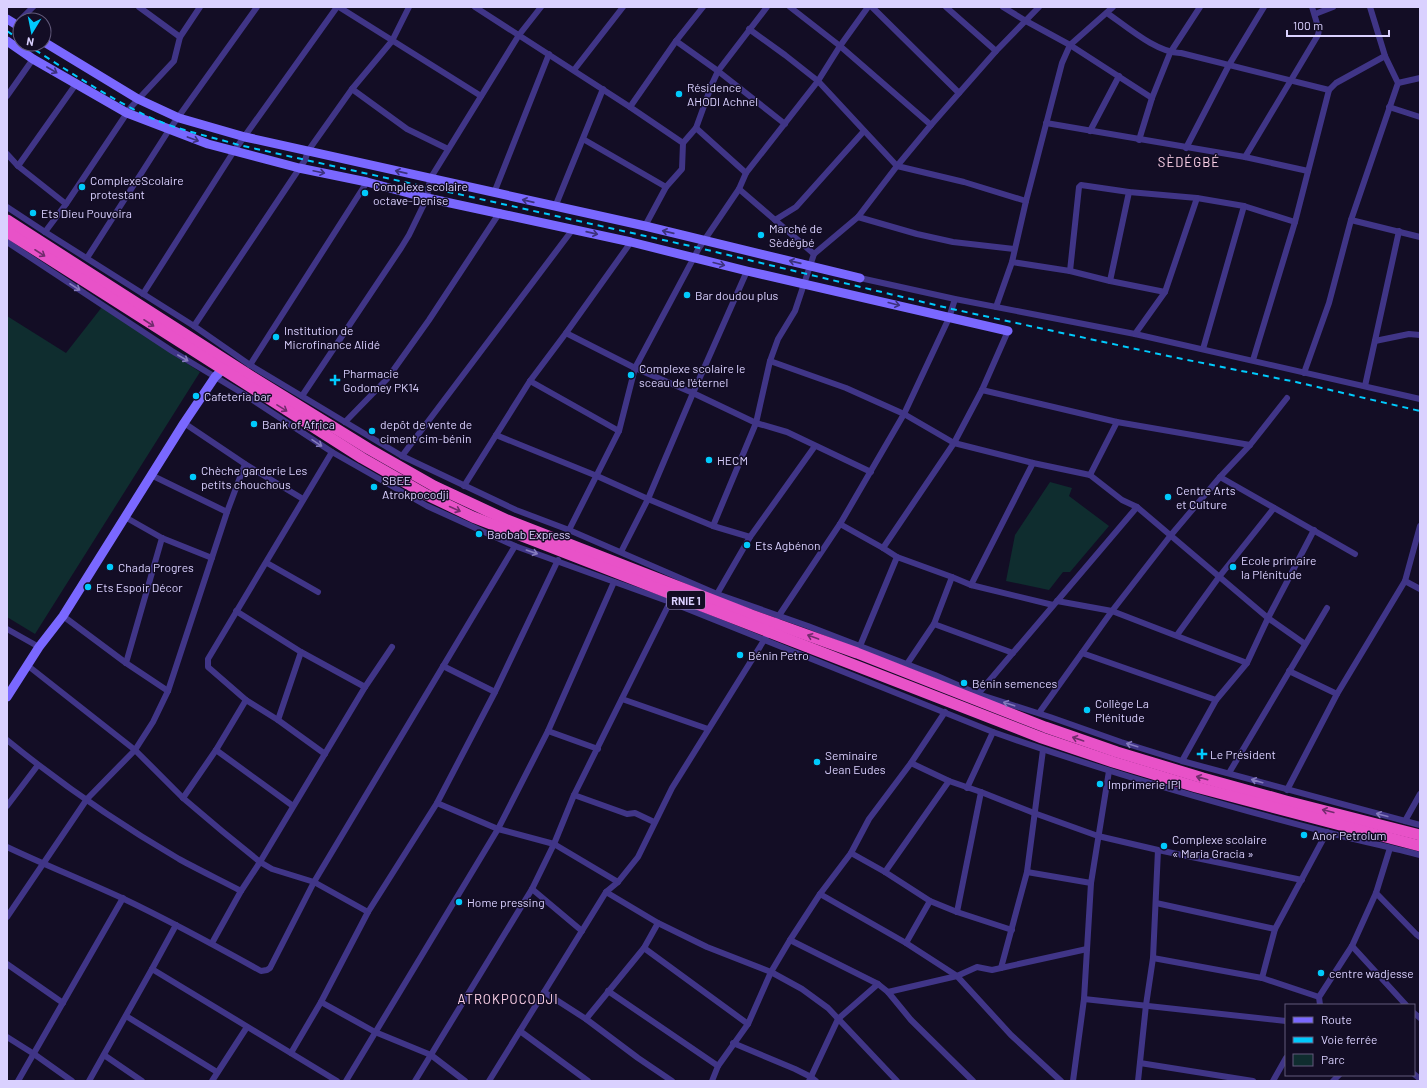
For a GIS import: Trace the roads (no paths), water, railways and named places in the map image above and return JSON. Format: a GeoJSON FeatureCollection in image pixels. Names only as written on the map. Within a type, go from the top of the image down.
{"type":"FeatureCollection","features":[{"type":"Feature","properties":{"kind":"highway","name":"RNIE 1"},"geometry":{"type":"LineString","coordinates":[[7,220],[252,377],[370,449],[434,486],[507,520],[959,706],[1042,738],[1113,762],[1269,807],[1420,846]]}},
{"type":"Feature","properties":{"kind":"highway","name":"RNIE 1"},"geometry":{"type":"LineString","coordinates":[[7,232],[218,373],[427,496],[503,529],[772,628],[857,653],[1046,727],[1117,752],[1248,791],[1420,835]]}},
{"type":"Feature","properties":{"kind":"main road"},"geometry":{"type":"LineString","coordinates":[[7,42],[33,59],[127,113],[208,144],[299,168],[366,182],[427,198],[500,212],[1008,331]]}},
{"type":"Feature","properties":{"kind":"main road"},"geometry":{"type":"LineString","coordinates":[[52,47],[138,99],[179,118],[245,137],[645,226],[860,278]]}},
{"type":"Feature","properties":{"kind":"main road"},"geometry":{"type":"LineString","coordinates":[[7,697],[39,647],[62,616],[184,423],[218,373]]}},
{"type":"Feature","properties":{"kind":"street"},"geometry":{"type":"LineString","coordinates":[[139,7],[180,37]]}},
{"type":"Feature","properties":{"kind":"street"},"geometry":{"type":"LineString","coordinates":[[45,232],[66,204],[127,113],[138,99],[174,61],[180,37],[200,7]]}},
{"type":"Feature","properties":{"kind":"street"},"geometry":{"type":"LineString","coordinates":[[87,258],[170,130],[257,7]]}},
{"type":"Feature","properties":{"kind":"street"},"geometry":{"type":"LineString","coordinates":[[143,294],[234,151],[338,7],[481,96]]}},
{"type":"Feature","properties":{"kind":"street"},"geometry":{"type":"LineString","coordinates":[[194,326],[305,160],[308,151],[352,89],[392,41],[409,7]]}},
{"type":"Feature","properties":{"kind":"street"},"geometry":{"type":"LineString","coordinates":[[475,7],[574,70],[683,143]]}},
{"type":"Feature","properties":{"kind":"street"},"geometry":{"type":"LineString","coordinates":[[302,396],[409,235],[427,198],[430,179],[519,35],[541,7]]}},
{"type":"Feature","properties":{"kind":"street"},"geometry":{"type":"LineString","coordinates":[[574,70],[623,7]]}},
{"type":"Feature","properties":{"kind":"street"},"geometry":{"type":"LineString","coordinates":[[630,107],[676,41],[702,7]]}},
{"type":"Feature","properties":{"kind":"street"},"geometry":{"type":"LineString","coordinates":[[645,226],[666,187],[682,169],[683,143],[696,128],[718,71],[767,7]]}},
{"type":"Feature","properties":{"kind":"street"},"geometry":{"type":"LineString","coordinates":[[790,7],[840,46],[932,125]]}},
{"type":"Feature","properties":{"kind":"street"},"geometry":{"type":"LineString","coordinates":[[570,530],[619,431],[635,368],[704,241],[739,189],[746,173],[818,81],[840,46],[868,7]]}},
{"type":"Feature","properties":{"kind":"street"},"geometry":{"type":"LineString","coordinates":[[872,7],[959,94]]}},
{"type":"Feature","properties":{"kind":"street"},"geometry":{"type":"LineString","coordinates":[[946,7],[996,52]]}},
{"type":"Feature","properties":{"kind":"street"},"geometry":{"type":"LineString","coordinates":[[1004,7],[1070,45],[1152,98]]}},
{"type":"Feature","properties":{"kind":"street"},"geometry":{"type":"LineString","coordinates":[[713,526],[756,423],[770,361],[778,339],[795,311],[814,254],[858,217],[897,166],[932,125],[996,52],[1039,7]]}},
{"type":"Feature","properties":{"kind":"street"},"geometry":{"type":"LineString","coordinates":[[996,307],[1012,262],[1026,201],[1062,63],[1070,45],[1113,7]]}},
{"type":"Feature","properties":{"kind":"street"},"geometry":{"type":"LineString","coordinates":[[1139,140],[1152,98],[1170,53],[1200,7]]}},
{"type":"Feature","properties":{"kind":"street"},"geometry":{"type":"LineString","coordinates":[[1186,148],[1229,64],[1264,7]]}},
{"type":"Feature","properties":{"kind":"street"},"geometry":{"type":"LineString","coordinates":[[1245,157],[1318,35],[1319,30],[1313,10],[1334,7]]}},
{"type":"Feature","properties":{"kind":"street"},"geometry":{"type":"LineString","coordinates":[[1304,373],[1329,303],[1351,220],[1398,83],[1385,56],[1370,7]]}},
{"type":"Feature","properties":{"kind":"street"},"geometry":{"type":"LineString","coordinates":[[1107,13],[1154,45],[1170,53],[1181,53],[1229,64],[1329,90]]}},
{"type":"Feature","properties":{"kind":"street"},"geometry":{"type":"LineString","coordinates":[[749,29],[818,81],[897,166],[964,182],[1026,201]]}},
{"type":"Feature","properties":{"kind":"street"},"geometry":{"type":"LineString","coordinates":[[676,41],[718,71],[785,124]]}},
{"type":"Feature","properties":{"kind":"street"},"geometry":{"type":"LineString","coordinates":[[494,193],[548,54]]}},
{"type":"Feature","properties":{"kind":"street"},"geometry":{"type":"LineString","coordinates":[[1252,360],[1295,222],[1329,90],[1336,83],[1385,56]]}},
{"type":"Feature","properties":{"kind":"street"},"geometry":{"type":"LineString","coordinates":[[7,96],[33,59]]}},
{"type":"Feature","properties":{"kind":"street"},"geometry":{"type":"LineString","coordinates":[[1090,131],[1119,76]]}},
{"type":"Feature","properties":{"kind":"street"},"geometry":{"type":"LineString","coordinates":[[1398,83],[1420,78]]}},
{"type":"Feature","properties":{"kind":"street"},"geometry":{"type":"LineString","coordinates":[[18,166],[76,84]]}},
{"type":"Feature","properties":{"kind":"street"},"geometry":{"type":"LineString","coordinates":[[352,89],[407,129],[448,149]]}},
{"type":"Feature","properties":{"kind":"street"},"geometry":{"type":"LineString","coordinates":[[555,207],[603,89]]}},
{"type":"Feature","properties":{"kind":"street"},"geometry":{"type":"LineString","coordinates":[[1389,107],[1420,117]]}},
{"type":"Feature","properties":{"kind":"street"},"geometry":{"type":"LineString","coordinates":[[1046,123],[1245,157],[1308,171]]}},
{"type":"Feature","properties":{"kind":"street"},"geometry":{"type":"LineString","coordinates":[[696,128],[746,173]]}},
{"type":"Feature","properties":{"kind":"street"},"geometry":{"type":"LineString","coordinates":[[775,220],[796,207],[864,130]]}},
{"type":"Feature","properties":{"kind":"street"},"geometry":{"type":"LineString","coordinates":[[582,140],[666,187]]}},
{"type":"Feature","properties":{"kind":"street"},"geometry":{"type":"LineString","coordinates":[[7,154],[18,166],[66,204]]}},
{"type":"Feature","properties":{"kind":"street"},"geometry":{"type":"LineString","coordinates":[[250,365],[366,182]]}},
{"type":"Feature","properties":{"kind":"street"},"geometry":{"type":"LineString","coordinates":[[1070,271],[1079,187],[1083,185],[1129,192],[1197,198],[1244,206],[1295,222]]}},
{"type":"Feature","properties":{"kind":"street"},"geometry":{"type":"LineString","coordinates":[[739,189],[814,254]]}},
{"type":"Feature","properties":{"kind":"street"},"geometry":{"type":"LineString","coordinates":[[1110,281],[1129,192]]}},
{"type":"Feature","properties":{"kind":"street"},"geometry":{"type":"LineString","coordinates":[[1135,334],[1165,292],[1197,198]]}},
{"type":"Feature","properties":{"kind":"street"},"geometry":{"type":"LineString","coordinates":[[1203,349],[1244,206]]}},
{"type":"Feature","properties":{"kind":"street"},"geometry":{"type":"LineString","coordinates":[[7,207],[194,326],[250,365],[402,456],[516,510],[570,530],[717,594],[772,628],[945,712],[993,732],[1043,750],[1191,796],[1420,856]]}},
{"type":"Feature","properties":{"kind":"street"},"geometry":{"type":"LineString","coordinates":[[345,422],[387,379],[429,320],[500,212]]}},
{"type":"Feature","properties":{"kind":"street"},"geometry":{"type":"LineString","coordinates":[[858,217],[917,234],[953,242],[1014,249]]}},
{"type":"Feature","properties":{"kind":"street"},"geometry":{"type":"LineString","coordinates":[[1351,220],[1420,237]]}},
{"type":"Feature","properties":{"kind":"street"},"geometry":{"type":"LineString","coordinates":[[402,456],[573,229]]}},
{"type":"Feature","properties":{"kind":"street"},"geometry":{"type":"LineString","coordinates":[[1365,386],[1398,231]]}},
{"type":"Feature","properties":{"kind":"street"},"geometry":{"type":"LineString","coordinates":[[7,242],[172,351],[218,373],[332,452],[427,506],[515,546],[558,560],[670,602],[772,628],[860,646],[935,675],[978,694],[1182,761],[1420,825]]}},
{"type":"Feature","properties":{"kind":"street"},"geometry":{"type":"LineString","coordinates":[[464,486],[530,381],[630,242]]}},
{"type":"Feature","properties":{"kind":"street"},"geometry":{"type":"LineString","coordinates":[[1012,262],[1070,271],[1165,292]]}},
{"type":"Feature","properties":{"kind":"street"},"geometry":{"type":"LineString","coordinates":[[621,552],[648,499],[693,392],[747,271]]}},
{"type":"Feature","properties":{"kind":"street"},"geometry":{"type":"LineString","coordinates":[[860,278],[955,299],[1135,334],[1420,398]]}},
{"type":"Feature","properties":{"kind":"street"},"geometry":{"type":"LineString","coordinates":[[489,1081],[606,892],[618,882],[638,857],[672,788],[772,628],[840,524],[871,472],[904,414],[949,318],[955,299]]}},
{"type":"Feature","properties":{"kind":"street"},"geometry":{"type":"LineString","coordinates":[[883,548],[954,443],[982,390],[1008,331]]}},
{"type":"Feature","properties":{"kind":"street"},"geometry":{"type":"LineString","coordinates":[[566,333],[635,368],[693,392],[756,423],[787,432],[871,472]]}},
{"type":"Feature","properties":{"kind":"street"},"geometry":{"type":"LineString","coordinates":[[1375,341],[1409,334],[1420,335]]}},
{"type":"Feature","properties":{"kind":"street"},"geometry":{"type":"LineString","coordinates":[[770,361],[846,388],[904,414],[954,443],[1032,463],[1090,475],[1122,500],[1137,507],[1268,618],[1305,644]]}},
{"type":"Feature","properties":{"kind":"street"},"geometry":{"type":"LineString","coordinates":[[530,381],[619,431]]}},
{"type":"Feature","properties":{"kind":"street"},"geometry":{"type":"LineString","coordinates":[[982,390],[1117,422],[1250,445]]}},
{"type":"Feature","properties":{"kind":"street"},"geometry":{"type":"LineString","coordinates":[[1039,713],[1112,611],[1171,535],[1220,477],[1250,445],[1287,398]]}},
{"type":"Feature","properties":{"kind":"street"},"geometry":{"type":"LineString","coordinates":[[1090,475],[1117,422]]}},
{"type":"Feature","properties":{"kind":"street"},"geometry":{"type":"LineString","coordinates":[[184,423],[245,464],[304,499]]}},
{"type":"Feature","properties":{"kind":"street"},"geometry":{"type":"LineString","coordinates":[[496,435],[597,476],[713,526],[750,537]]}},
{"type":"Feature","properties":{"kind":"street"},"geometry":{"type":"LineString","coordinates":[[717,594],[750,537],[815,446]]}},
{"type":"Feature","properties":{"kind":"street"},"geometry":{"type":"LineString","coordinates":[[325,754],[278,720],[246,700],[208,667],[207,663],[236,611],[267,562],[332,452]]}},
{"type":"Feature","properties":{"kind":"street"},"geometry":{"type":"LineString","coordinates":[[971,585],[1032,463]]}},
{"type":"Feature","properties":{"kind":"street"},"geometry":{"type":"LineString","coordinates":[[7,917],[87,799],[135,750],[153,722],[168,691],[227,512],[245,464]]}},
{"type":"Feature","properties":{"kind":"street"},"geometry":{"type":"LineString","coordinates":[[151,475],[227,512]]}},
{"type":"Feature","properties":{"kind":"street"},"geometry":{"type":"LineString","coordinates":[[1220,477],[1355,554]]}},
{"type":"Feature","properties":{"kind":"street"},"geometry":{"type":"LineString","coordinates":[[978,694],[1137,507]]}},
{"type":"Feature","properties":{"kind":"street"},"geometry":{"type":"LineString","coordinates":[[1177,635],[1274,508]]}},
{"type":"Feature","properties":{"kind":"street"},"geometry":{"type":"LineString","coordinates":[[125,517],[162,538],[212,558]]}},
{"type":"Feature","properties":{"kind":"street"},"geometry":{"type":"LineString","coordinates":[[840,524],[883,548],[897,558],[971,585],[1055,603],[1112,611],[1246,663]]}},
{"type":"Feature","properties":{"kind":"street"},"geometry":{"type":"LineString","coordinates":[[1287,790],[1336,694],[1406,581],[1420,526]]}},
{"type":"Feature","properties":{"kind":"street"},"geometry":{"type":"LineString","coordinates":[[1182,761],[1216,700],[1246,663],[1314,530]]}},
{"type":"Feature","properties":{"kind":"street"},"geometry":{"type":"LineString","coordinates":[[126,663],[162,538]]}},
{"type":"Feature","properties":{"kind":"street"},"geometry":{"type":"LineString","coordinates":[[7,847],[42,864],[123,898],[212,943],[261,971],[267,970],[270,968],[314,882],[515,546]]}},
{"type":"Feature","properties":{"kind":"street"},"geometry":{"type":"LineString","coordinates":[[860,646],[897,558]]}},
{"type":"Feature","properties":{"kind":"street"},"geometry":{"type":"LineString","coordinates":[[291,1053],[321,1002],[368,912],[436,804],[495,692],[558,560]]}},
{"type":"Feature","properties":{"kind":"street"},"geometry":{"type":"LineString","coordinates":[[267,562],[318,592]]}},
{"type":"Feature","properties":{"kind":"street"},"geometry":{"type":"LineString","coordinates":[[907,664],[934,624],[952,577]]}},
{"type":"Feature","properties":{"kind":"street"},"geometry":{"type":"LineString","coordinates":[[1406,581],[1420,589]]}},
{"type":"Feature","properties":{"kind":"street"},"geometry":{"type":"LineString","coordinates":[[346,1081],[498,829],[548,731],[614,582]]}},
{"type":"Feature","properties":{"kind":"street"},"geometry":{"type":"LineString","coordinates":[[415,1081],[532,889],[554,844],[574,795],[670,602]]}},
{"type":"Feature","properties":{"kind":"street"},"geometry":{"type":"LineString","coordinates":[[1229,773],[1326,608]]}},
{"type":"Feature","properties":{"kind":"street"},"geometry":{"type":"LineString","coordinates":[[236,611],[301,652],[365,687]]}},
{"type":"Feature","properties":{"kind":"street"},"geometry":{"type":"LineString","coordinates":[[62,616],[126,663],[168,691]]}},
{"type":"Feature","properties":{"kind":"street"},"geometry":{"type":"LineString","coordinates":[[934,624],[1013,653]]}},
{"type":"Feature","properties":{"kind":"street"},"geometry":{"type":"LineString","coordinates":[[7,630],[39,647]]}},
{"type":"Feature","properties":{"kind":"street"},"geometry":{"type":"LineString","coordinates":[[212,943],[241,891],[365,687],[392,646]]}},
{"type":"Feature","properties":{"kind":"street"},"geometry":{"type":"LineString","coordinates":[[278,720],[301,652]]}},
{"type":"Feature","properties":{"kind":"street"},"geometry":{"type":"LineString","coordinates":[[1082,653],[1216,700]]}},
{"type":"Feature","properties":{"kind":"street"},"geometry":{"type":"LineString","coordinates":[[27,665],[135,750],[183,798],[260,862],[272,869],[314,882],[368,912]]}},
{"type":"Feature","properties":{"kind":"street"},"geometry":{"type":"LineString","coordinates":[[443,666],[495,692]]}},
{"type":"Feature","properties":{"kind":"street"},"geometry":{"type":"LineString","coordinates":[[1289,671],[1336,694]]}},
{"type":"Feature","properties":{"kind":"street"},"geometry":{"type":"LineString","coordinates":[[622,699],[708,729]]}},
{"type":"Feature","properties":{"kind":"street"},"geometry":{"type":"LineString","coordinates":[[183,798],[216,750],[246,700]]}},
{"type":"Feature","properties":{"kind":"street"},"geometry":{"type":"LineString","coordinates":[[712,1081],[718,1066],[748,1024],[771,972],[790,940],[820,894],[851,853],[869,819],[911,763],[945,712]]}},
{"type":"Feature","properties":{"kind":"street"},"geometry":{"type":"LineString","coordinates":[[548,731],[598,749]]}},
{"type":"Feature","properties":{"kind":"street"},"geometry":{"type":"LineString","coordinates":[[967,788],[993,732]]}},
{"type":"Feature","properties":{"kind":"street"},"geometry":{"type":"LineString","coordinates":[[7,740],[38,765],[129,828],[173,855],[241,891]]}},
{"type":"Feature","properties":{"kind":"street"},"geometry":{"type":"LineString","coordinates":[[216,750],[293,806]]}},
{"type":"Feature","properties":{"kind":"street"},"geometry":{"type":"LineString","coordinates":[[1001,968],[1027,872],[1043,750]]}},
{"type":"Feature","properties":{"kind":"street"},"geometry":{"type":"LineString","coordinates":[[911,763],[949,781],[1098,836],[1302,880]]}},
{"type":"Feature","properties":{"kind":"street"},"geometry":{"type":"LineString","coordinates":[[7,806],[38,765]]}},
{"type":"Feature","properties":{"kind":"street"},"geometry":{"type":"LineString","coordinates":[[1073,1081],[1084,999],[1091,883],[1109,771]]}},
{"type":"Feature","properties":{"kind":"street"},"geometry":{"type":"LineString","coordinates":[[885,872],[949,781]]}},
{"type":"Feature","properties":{"kind":"street"},"geometry":{"type":"LineString","coordinates":[[957,912],[981,792]]}},
{"type":"Feature","properties":{"kind":"street"},"geometry":{"type":"LineString","coordinates":[[1404,821],[1420,794]]}},
{"type":"Feature","properties":{"kind":"street"},"geometry":{"type":"LineString","coordinates":[[574,795],[627,814],[635,813],[654,822]]}},
{"type":"Feature","properties":{"kind":"street"},"geometry":{"type":"LineString","coordinates":[[436,804],[498,829],[554,844],[618,882]]}},
{"type":"Feature","properties":{"kind":"street"},"geometry":{"type":"LineString","coordinates":[[1262,978],[1275,930],[1327,832]]}},
{"type":"Feature","properties":{"kind":"street"},"geometry":{"type":"LineString","coordinates":[[1320,1004],[1319,997],[1352,946],[1376,893],[1390,848]]}},
{"type":"Feature","properties":{"kind":"street"},"geometry":{"type":"LineString","coordinates":[[1138,1081],[1146,1005],[1153,958],[1158,850]]}},
{"type":"Feature","properties":{"kind":"street"},"geometry":{"type":"LineString","coordinates":[[851,853],[885,872],[930,901],[957,912],[1012,930]]}},
{"type":"Feature","properties":{"kind":"street"},"geometry":{"type":"LineString","coordinates":[[1027,872],[1091,883]]}},
{"type":"Feature","properties":{"kind":"street"},"geometry":{"type":"LineString","coordinates":[[532,889],[582,931]]}},
{"type":"Feature","properties":{"kind":"street"},"geometry":{"type":"LineString","coordinates":[[606,892],[658,923],[707,947],[771,972],[815,997],[828,1008],[897,1081]]}},
{"type":"Feature","properties":{"kind":"street"},"geometry":{"type":"LineString","coordinates":[[1376,893],[1420,937]]}},
{"type":"Feature","properties":{"kind":"street"},"geometry":{"type":"LineString","coordinates":[[820,894],[906,943],[957,976],[1011,1035],[1061,1081]]}},
{"type":"Feature","properties":{"kind":"street"},"geometry":{"type":"LineString","coordinates":[[18,1081],[123,898]]}},
{"type":"Feature","properties":{"kind":"street"},"geometry":{"type":"LineString","coordinates":[[906,943],[930,901]]}},
{"type":"Feature","properties":{"kind":"street"},"geometry":{"type":"LineString","coordinates":[[1156,903],[1275,930]]}},
{"type":"Feature","properties":{"kind":"street"},"geometry":{"type":"LineString","coordinates":[[586,1018],[644,948],[658,923]]}},
{"type":"Feature","properties":{"kind":"street"},"geometry":{"type":"LineString","coordinates":[[89,1081],[176,925]]}},
{"type":"Feature","properties":{"kind":"street"},"geometry":{"type":"LineString","coordinates":[[790,940],[878,984],[888,992],[911,1020],[973,1081]]}},
{"type":"Feature","properties":{"kind":"street"},"geometry":{"type":"LineString","coordinates":[[1352,946],[1405,1004]]}},
{"type":"Feature","properties":{"kind":"street"},"geometry":{"type":"LineString","coordinates":[[644,948],[748,1024]]}},
{"type":"Feature","properties":{"kind":"street"},"geometry":{"type":"LineString","coordinates":[[888,992],[957,976],[977,967],[992,970],[1087,949]]}},
{"type":"Feature","properties":{"kind":"street"},"geometry":{"type":"LineString","coordinates":[[1153,958],[1262,978],[1319,997]]}},
{"type":"Feature","properties":{"kind":"street"},"geometry":{"type":"LineString","coordinates":[[7,964],[63,1003]]}},
{"type":"Feature","properties":{"kind":"street"},"geometry":{"type":"LineString","coordinates":[[152,969],[337,1081]]}},
{"type":"Feature","properties":{"kind":"street"},"geometry":{"type":"LineString","coordinates":[[733,1043],[795,1069],[812,1080],[838,1019],[878,984]]}},
{"type":"Feature","properties":{"kind":"street"},"geometry":{"type":"LineString","coordinates":[[608,991],[718,1066]]}},
{"type":"Feature","properties":{"kind":"street"},"geometry":{"type":"LineString","coordinates":[[544,992],[586,1018],[638,1058],[672,1081]]}},
{"type":"Feature","properties":{"kind":"street"},"geometry":{"type":"LineString","coordinates":[[1396,1004],[1399,998]]}},
{"type":"Feature","properties":{"kind":"street"},"geometry":{"type":"LineString","coordinates":[[1084,999],[1285,1021]]}},
{"type":"Feature","properties":{"kind":"street"},"geometry":{"type":"LineString","coordinates":[[321,1002],[375,1032],[431,1055],[465,1081]]}},
{"type":"Feature","properties":{"kind":"street"},"geometry":{"type":"LineString","coordinates":[[126,1016],[217,1072]]}},
{"type":"Feature","properties":{"kind":"street"},"geometry":{"type":"LineString","coordinates":[[212,1081],[247,1026]]}},
{"type":"Feature","properties":{"kind":"street"},"geometry":{"type":"LineString","coordinates":[[520,1030],[588,1081]]}},
{"type":"Feature","properties":{"kind":"street"},"geometry":{"type":"LineString","coordinates":[[7,1037],[72,1081]]}},
{"type":"Feature","properties":{"kind":"street"},"geometry":{"type":"LineString","coordinates":[[104,1055],[139,1080]]}},
{"type":"Feature","properties":{"kind":"street"},"geometry":{"type":"LineString","coordinates":[[1273,1081],[1285,1060]]}},
{"type":"Feature","properties":{"kind":"street"},"geometry":{"type":"LineString","coordinates":[[1140,1063],[1253,1081]]}},
{"type":"Feature","properties":{"kind":"railway"},"geometry":{"type":"LineString","coordinates":[[7,31],[12,34]]}},
{"type":"Feature","properties":{"kind":"railway"},"geometry":{"type":"LineString","coordinates":[[38,52],[102,92],[149,117],[182,129],[239,145],[699,248],[952,309],[1296,382],[1420,411]]}},
{"type":"Feature","properties":{"kind":"place","name":"Résidence AHODI Achnel"},"geometry":{"type":"Point","coordinates":[679,94]}},
{"type":"Feature","properties":{"kind":"place","name":"ComplexeScolaire protestant"},"geometry":{"type":"Point","coordinates":[82,187]}},
{"type":"Feature","properties":{"kind":"place","name":"Complexe scolaire octave-Denise"},"geometry":{"type":"Point","coordinates":[365,193]}},
{"type":"Feature","properties":{"kind":"place","name":"Ets Dieu Pouvoira"},"geometry":{"type":"Point","coordinates":[33,213]}},
{"type":"Feature","properties":{"kind":"place","name":"Marché de Sèdégbé"},"geometry":{"type":"Point","coordinates":[761,235]}},
{"type":"Feature","properties":{"kind":"place","name":"Bar doudou plus"},"geometry":{"type":"Point","coordinates":[687,295]}},
{"type":"Feature","properties":{"kind":"place","name":"Institution de Microfinance Alidé"},"geometry":{"type":"Point","coordinates":[276,337]}},
{"type":"Feature","properties":{"kind":"place","name":"Complexe scolaire le sceau de l'éternel"},"geometry":{"type":"Point","coordinates":[631,375]}},
{"type":"Feature","properties":{"kind":"place","name":"Pharmacie Godomey PK14"},"geometry":{"type":"Point","coordinates":[335,380]}},
{"type":"Feature","properties":{"kind":"place","name":"Cafeteria bar"},"geometry":{"type":"Point","coordinates":[196,396]}},
{"type":"Feature","properties":{"kind":"place","name":"Bank of Africa"},"geometry":{"type":"Point","coordinates":[254,424]}},
{"type":"Feature","properties":{"kind":"place","name":"depôt de vente de ciment cim-bénin"},"geometry":{"type":"Point","coordinates":[372,431]}},
{"type":"Feature","properties":{"kind":"place","name":"HECM"},"geometry":{"type":"Point","coordinates":[709,460]}},
{"type":"Feature","properties":{"kind":"place","name":"Chèche garderie Les petits chouchous"},"geometry":{"type":"Point","coordinates":[193,477]}},
{"type":"Feature","properties":{"kind":"place","name":"SBEE Atrokpocodji"},"geometry":{"type":"Point","coordinates":[374,487]}},
{"type":"Feature","properties":{"kind":"place","name":"Centre Arts et Culture"},"geometry":{"type":"Point","coordinates":[1168,497]}},
{"type":"Feature","properties":{"kind":"place","name":"Baobab Express"},"geometry":{"type":"Point","coordinates":[479,534]}},
{"type":"Feature","properties":{"kind":"place","name":"Ets Agbénon"},"geometry":{"type":"Point","coordinates":[747,545]}},
{"type":"Feature","properties":{"kind":"place","name":"Chada Progres"},"geometry":{"type":"Point","coordinates":[110,567]}},
{"type":"Feature","properties":{"kind":"place","name":"Ecole primaire la Plénitude"},"geometry":{"type":"Point","coordinates":[1233,567]}},
{"type":"Feature","properties":{"kind":"place","name":"Ets Espoir Décor"},"geometry":{"type":"Point","coordinates":[88,587]}},
{"type":"Feature","properties":{"kind":"place","name":"Bénin Petro"},"geometry":{"type":"Point","coordinates":[740,655]}},
{"type":"Feature","properties":{"kind":"place","name":"Bénin semences"},"geometry":{"type":"Point","coordinates":[964,683]}},
{"type":"Feature","properties":{"kind":"place","name":"Collège La Plénitude"},"geometry":{"type":"Point","coordinates":[1087,710]}},
{"type":"Feature","properties":{"kind":"place","name":"Le Président"},"geometry":{"type":"Point","coordinates":[1202,754]}},
{"type":"Feature","properties":{"kind":"place","name":"Seminaire Jean Eudes"},"geometry":{"type":"Point","coordinates":[817,762]}},
{"type":"Feature","properties":{"kind":"place","name":"Imprimerie IPI"},"geometry":{"type":"Point","coordinates":[1100,784]}},
{"type":"Feature","properties":{"kind":"place","name":"Anor Petrolum"},"geometry":{"type":"Point","coordinates":[1304,835]}},
{"type":"Feature","properties":{"kind":"place","name":"Complexe scolaire « Maria Gracia »"},"geometry":{"type":"Point","coordinates":[1164,846]}},
{"type":"Feature","properties":{"kind":"place","name":"Home pressing"},"geometry":{"type":"Point","coordinates":[459,902]}},
{"type":"Feature","properties":{"kind":"place","name":"centre wadjesse"},"geometry":{"type":"Point","coordinates":[1321,973]}},
{"type":"Feature","properties":{"kind":"district","name":"SÈDÉGBÉ"},"geometry":{"type":"Point","coordinates":[1189,162]}},
{"type":"Feature","properties":{"kind":"district","name":"ATROKPOCODJI"},"geometry":{"type":"Point","coordinates":[508,999]}}]}
